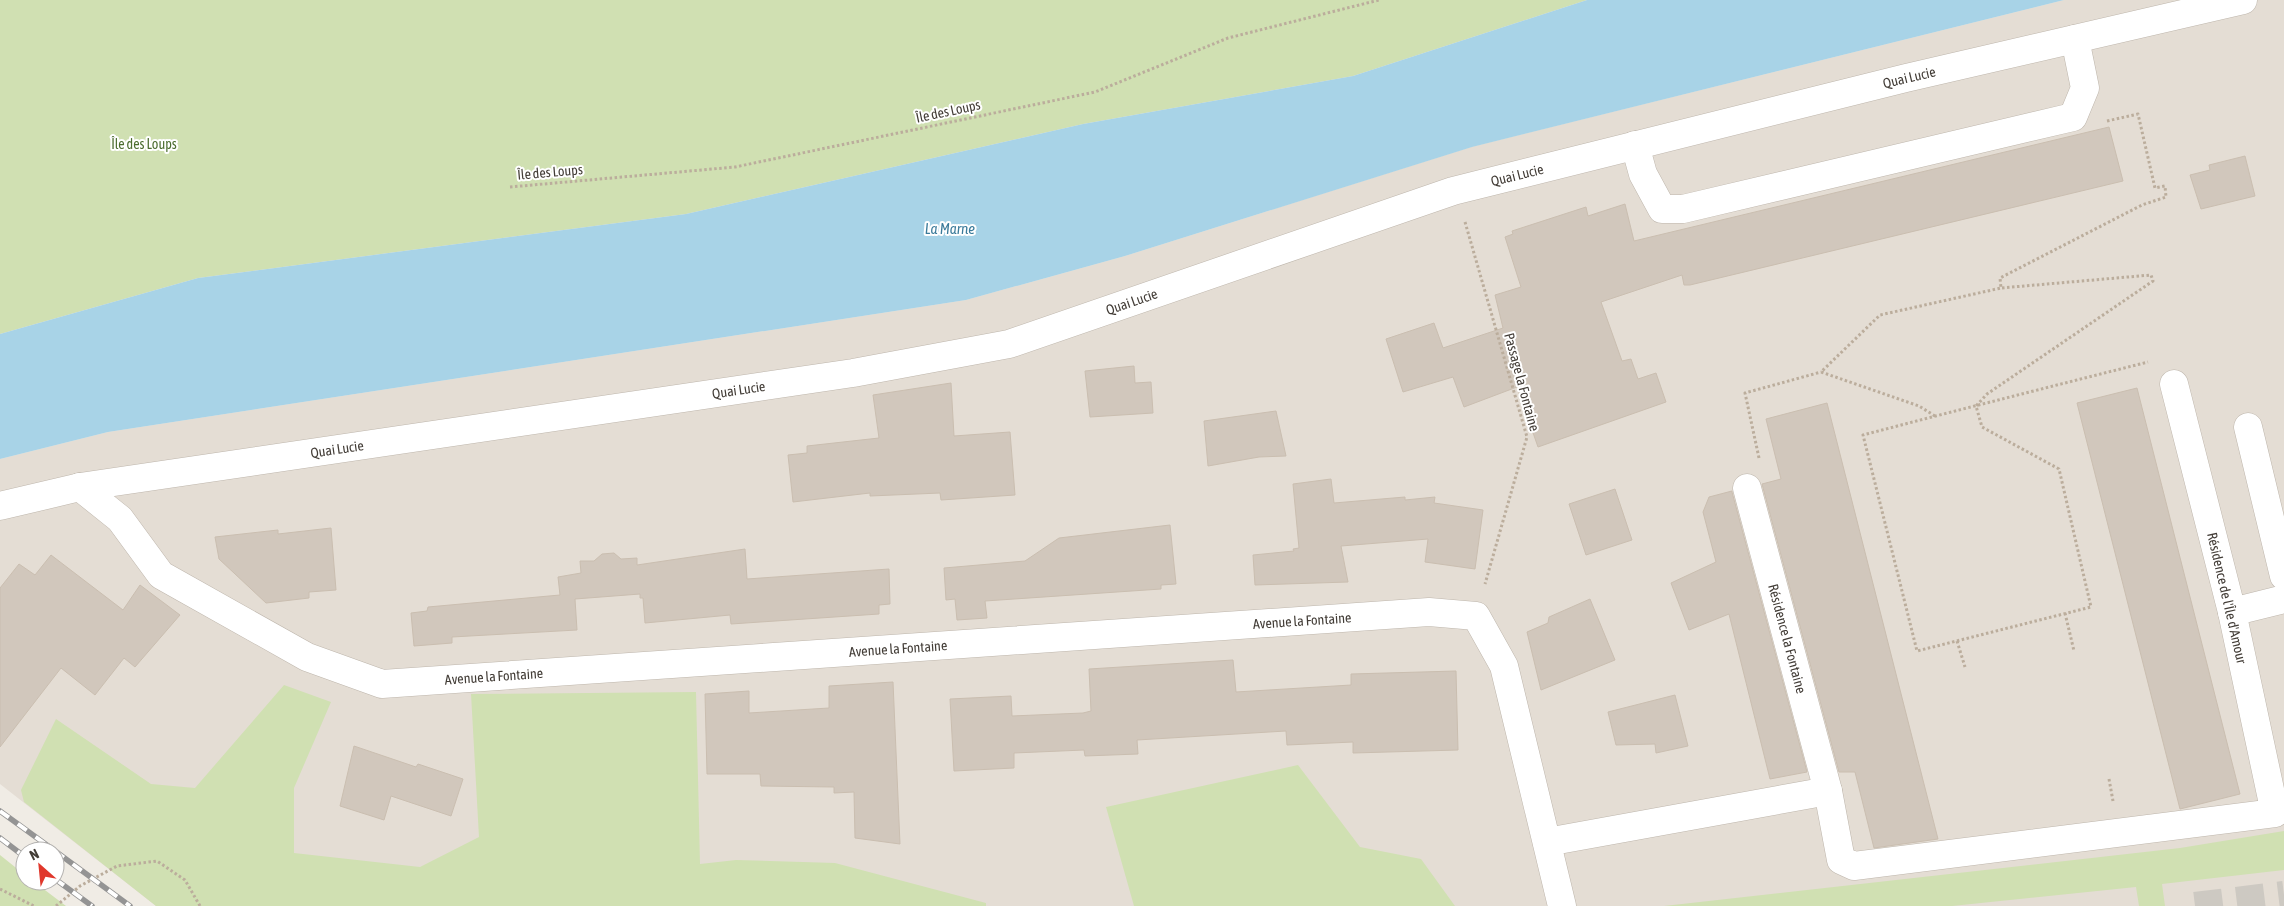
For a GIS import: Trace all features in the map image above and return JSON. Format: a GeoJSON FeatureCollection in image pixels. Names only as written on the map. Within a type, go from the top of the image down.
{"type":"FeatureCollection","features":[{"type":"Feature","properties":{"kind":"street","name":"Quai Lucie"},"geometry":{"type":"LineString","coordinates":[[0,506],[80,488],[853,372],[1008,344],[1453,190],[1906,78],[2243,0]]}},
{"type":"Feature","properties":{"kind":"street"},"geometry":{"type":"LineString","coordinates":[[1636,145],[1643,174],[1662,209],[1683,209],[2073,117],[2084,88],[2075,39]]}},
{"type":"Feature","properties":{"kind":"street","name":"Résidence de l'Île d'Amour"},"geometry":{"type":"LineString","coordinates":[[2174,384],[2232,612],[2275,813]]}},
{"type":"Feature","properties":{"kind":"street"},"geometry":{"type":"LineString","coordinates":[[2248,427],[2284,576]]}},
{"type":"Feature","properties":{"kind":"street","name":"Avenue la Fontaine"},"geometry":{"type":"LineString","coordinates":[[80,488],[120,519],[161,575],[307,657],[382,684],[1429,612],[1476,616]]}},
{"type":"Feature","properties":{"kind":"street","name":"Résidence la Fontaine"},"geometry":{"type":"LineString","coordinates":[[1747,488],[1828,791],[1841,860],[1854,866],[2275,813]]}},
{"type":"Feature","properties":{"kind":"street"},"geometry":{"type":"LineString","coordinates":[[2232,612],[2284,600]]}},
{"type":"Feature","properties":{"kind":"street"},"geometry":{"type":"LineString","coordinates":[[1476,616],[1504,666],[1562,906]]}},
{"type":"Feature","properties":{"kind":"street"},"geometry":{"type":"LineString","coordinates":[[1547,842],[1828,791]]}},
{"type":"Feature","properties":{"kind":"path","name":"Île des Loups"},"geometry":{"type":"LineString","coordinates":[[510,187],[735,167],[1095,92],[1228,38],[1378,0]]}},
{"type":"Feature","properties":{"kind":"path"},"geometry":{"type":"LineString","coordinates":[[2001,288],[2000,278],[2142,205],[2166,197],[2164,186],[2155,188],[2138,114],[2098,123],[2073,117]]}},
{"type":"Feature","properties":{"kind":"path","name":"Passage la Fontaine"},"geometry":{"type":"LineString","coordinates":[[1463,213],[1527,437],[1476,616]]}},
{"type":"Feature","properties":{"kind":"path"},"geometry":{"type":"LineString","coordinates":[[1747,488],[1764,484],[1745,393],[1821,372],[1880,315],[2001,288],[2151,275],[2153,281],[1987,394],[1976,406]]}},
{"type":"Feature","properties":{"kind":"path"},"geometry":{"type":"LineString","coordinates":[[1976,406],[1982,427],[2059,469],[2091,607],[1917,651],[1863,435],[1935,416],[2148,362],[2156,388],[2174,384]]}},
{"type":"Feature","properties":{"kind":"path"},"geometry":{"type":"LineString","coordinates":[[1821,372],[1919,406],[1935,416]]}},
{"type":"Feature","properties":{"kind":"path"},"geometry":{"type":"LineString","coordinates":[[2065,613],[2074,651]]}},
{"type":"Feature","properties":{"kind":"path"},"geometry":{"type":"LineString","coordinates":[[1958,641],[1965,668]]}},
{"type":"Feature","properties":{"kind":"path"},"geometry":{"type":"LineString","coordinates":[[56,906],[80,886],[117,866],[157,862],[185,880],[200,906]]}},
{"type":"Feature","properties":{"kind":"path"},"geometry":{"type":"LineString","coordinates":[[0,889],[34,906]]}},
{"type":"Feature","properties":{"kind":"shaded area"},"geometry":{"type":"Polygon","coordinates":[[[2064,0],[2284,0],[2284,906],[156,906],[0,784],[0,459],[108,432],[966,300],[1125,256],[1471,147],[2064,0]]]}},
{"type":"Feature","properties":{"kind":"green space","name":"Île des Loups"},"geometry":{"type":"Polygon","coordinates":[[[0,0],[1587,0],[1353,76],[1083,124],[686,214],[198,278],[0,334],[0,0]]]}},
{"type":"Feature","properties":{"kind":"green space"},"geometry":{"type":"Polygon","coordinates":[[[284,685],[331,702],[294,788],[294,853],[420,867],[479,837],[471,694],[696,692],[700,864],[736,860],[835,863],[986,903],[986,906],[156,906],[24,802],[21,790],[56,719],[151,784],[195,788],[284,685]]]}},
{"type":"Feature","properties":{"kind":"green space"},"geometry":{"type":"Polygon","coordinates":[[[1298,765],[1360,847],[1421,859],[1455,906],[1134,906],[1106,807],[1298,765]]]}},
{"type":"Feature","properties":{"kind":"green space"},"geometry":{"type":"Polygon","coordinates":[[[2284,831],[2284,870],[2162,884],[2165,906],[2139,906],[2136,887],[1952,906],[1664,906],[2180,848],[2284,831]]]}},
{"type":"Feature","properties":{"kind":"green space"},"geometry":{"type":"Polygon","coordinates":[[[0,855],[15,867],[15,891],[46,891],[66,906],[0,906],[0,855]]]}},
{"type":"Feature","properties":{"kind":"water","name":"La Marne"},"geometry":{"type":"Polygon","coordinates":[[[1587,0],[2064,0],[1472,147],[1125,256],[966,300],[108,432],[0,459],[0,334],[198,278],[686,214],[1083,124],[1353,76],[1587,0]]]}},
{"type":"Feature","properties":{"kind":"building"},"geometry":{"type":"Polygon","coordinates":[[[2109,127],[2123,181],[1690,285],[1684,285],[1682,275],[1601,302],[1622,361],[1631,359],[1638,379],[1656,373],[1666,402],[1538,447],[1517,387],[1464,407],[1453,377],[1403,392],[1386,339],[1434,323],[1443,348],[1503,328],[1495,295],[1521,287],[1505,237],[1513,234],[1512,231],[1586,207],[1588,216],[1625,204],[1634,241],[2109,127]]]}},
{"type":"Feature","properties":{"kind":"building"},"geometry":{"type":"Polygon","coordinates":[[[2245,156],[2255,196],[2201,209],[2190,175],[2210,170],[2209,165],[2245,156]]]}},
{"type":"Feature","properties":{"kind":"building"},"geometry":{"type":"Polygon","coordinates":[[[1134,366],[1135,383],[1151,382],[1153,413],[1090,417],[1085,371],[1134,366]]]}},
{"type":"Feature","properties":{"kind":"building"},"geometry":{"type":"Polygon","coordinates":[[[951,383],[954,436],[1010,432],[1015,495],[941,500],[940,493],[870,496],[870,493],[793,502],[788,455],[807,453],[807,446],[879,438],[873,395],[951,383]]]}},
{"type":"Feature","properties":{"kind":"building"},"geometry":{"type":"Polygon","coordinates":[[[2137,388],[2240,794],[2180,809],[2077,403],[2137,388]]]}},
{"type":"Feature","properties":{"kind":"building"},"geometry":{"type":"Polygon","coordinates":[[[1827,403],[1938,839],[1874,848],[1855,772],[1839,772],[1762,484],[1781,479],[1766,419],[1827,403]]]}},
{"type":"Feature","properties":{"kind":"building"},"geometry":{"type":"Polygon","coordinates":[[[1276,411],[1286,456],[1259,457],[1208,466],[1204,421],[1276,411]]]}},
{"type":"Feature","properties":{"kind":"building"},"geometry":{"type":"Polygon","coordinates":[[[1331,479],[1334,503],[1405,497],[1405,500],[1435,497],[1434,503],[1483,510],[1475,569],[1425,562],[1428,539],[1341,546],[1348,582],[1255,585],[1253,555],[1294,551],[1293,549],[1299,548],[1293,484],[1331,479]]]}},
{"type":"Feature","properties":{"kind":"building"},"geometry":{"type":"Polygon","coordinates":[[[1615,489],[1632,540],[1586,555],[1569,504],[1615,489]]]}},
{"type":"Feature","properties":{"kind":"building"},"geometry":{"type":"Polygon","coordinates":[[[1732,491],[1807,772],[1770,779],[1729,614],[1689,630],[1671,583],[1716,562],[1703,512],[1709,497],[1732,491]]]}},
{"type":"Feature","properties":{"kind":"building"},"geometry":{"type":"Polygon","coordinates":[[[1170,525],[1176,584],[1161,585],[1161,589],[985,601],[987,618],[957,620],[955,599],[946,600],[944,568],[1025,561],[1059,538],[1170,525]]]}},
{"type":"Feature","properties":{"kind":"building"},"geometry":{"type":"Polygon","coordinates":[[[331,528],[336,590],[309,592],[309,598],[266,603],[219,559],[215,537],[278,530],[278,534],[331,528]]]}},
{"type":"Feature","properties":{"kind":"building"},"geometry":{"type":"Polygon","coordinates":[[[745,549],[747,579],[889,569],[890,604],[879,605],[879,614],[731,624],[730,615],[645,623],[643,598],[640,598],[640,594],[575,599],[577,630],[452,637],[452,643],[414,646],[411,613],[427,611],[428,607],[560,595],[558,577],[581,573],[580,561],[594,561],[602,554],[614,553],[621,559],[637,558],[637,565],[745,549]]]}},
{"type":"Feature","properties":{"kind":"building"},"geometry":{"type":"Polygon","coordinates":[[[51,555],[123,610],[140,585],[180,615],[135,667],[124,658],[95,695],[61,668],[0,747],[0,588],[19,564],[35,575],[51,555]]]}},
{"type":"Feature","properties":{"kind":"building"},"geometry":{"type":"Polygon","coordinates":[[[1590,599],[1615,660],[1541,690],[1527,632],[1548,623],[1549,617],[1590,599]]]}},
{"type":"Feature","properties":{"kind":"building"},"geometry":{"type":"Polygon","coordinates":[[[1233,660],[1236,692],[1351,685],[1351,674],[1456,671],[1458,750],[1353,753],[1353,742],[1287,745],[1286,731],[1137,740],[1138,754],[1085,756],[1084,750],[1014,753],[1014,768],[954,771],[950,699],[1011,696],[1012,716],[1083,713],[1091,711],[1089,669],[1233,660]]]}},
{"type":"Feature","properties":{"kind":"building"},"geometry":{"type":"Polygon","coordinates":[[[893,682],[900,844],[855,838],[854,792],[834,793],[834,787],[761,786],[760,774],[707,774],[705,694],[749,691],[749,713],[829,708],[829,686],[893,682]]]}},
{"type":"Feature","properties":{"kind":"building"},"geometry":{"type":"Polygon","coordinates":[[[1675,695],[1688,746],[1656,753],[1655,744],[1616,745],[1608,712],[1675,695]]]}},
{"type":"Feature","properties":{"kind":"building"},"geometry":{"type":"Polygon","coordinates":[[[354,746],[416,767],[418,764],[463,779],[451,816],[391,796],[384,820],[340,806],[354,746]]]}},
{"type":"Feature","properties":{"kind":"tunnel"},"geometry":{"type":"LineString","coordinates":[[2195,906],[2284,895]]}},
{"type":"Feature","properties":{"kind":"railway"},"geometry":{"type":"LineString","coordinates":[[0,811],[41,841]]}},
{"type":"Feature","properties":{"kind":"railway"},"geometry":{"type":"LineString","coordinates":[[0,838],[15,849]]}},
{"type":"Feature","properties":{"kind":"railway"},"geometry":{"type":"LineString","coordinates":[[65,858],[130,906]]}},
{"type":"Feature","properties":{"kind":"railway"},"geometry":{"type":"LineString","coordinates":[[65,886],[92,906]]}}]}
